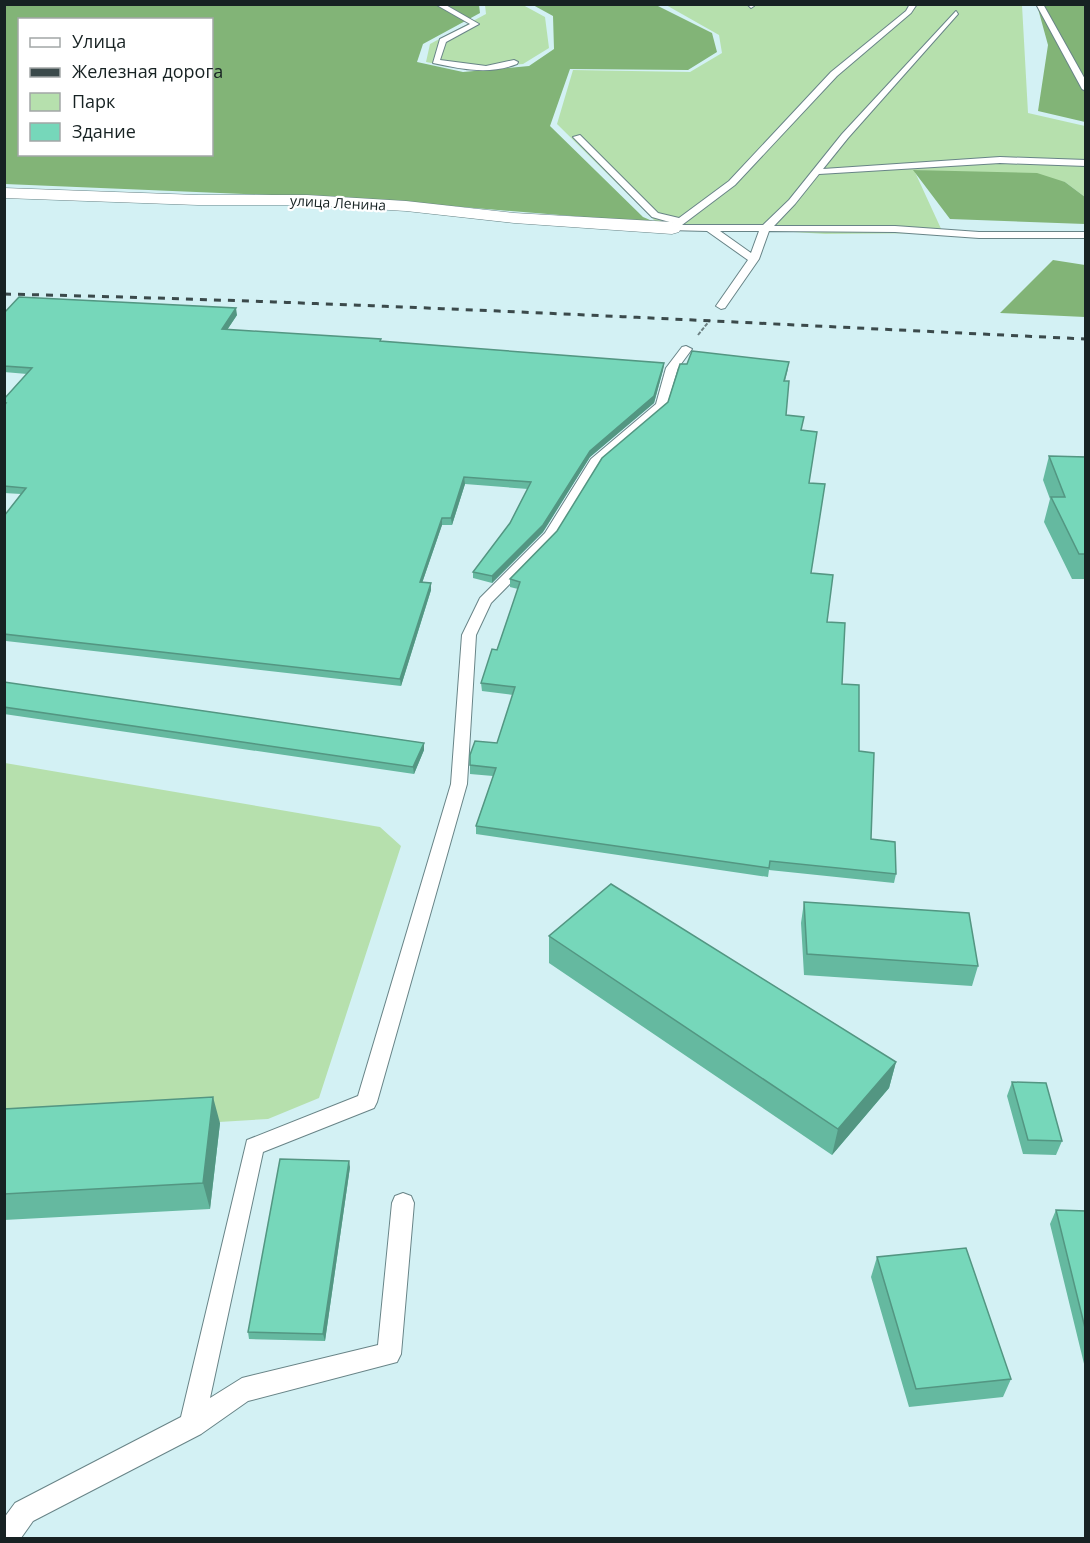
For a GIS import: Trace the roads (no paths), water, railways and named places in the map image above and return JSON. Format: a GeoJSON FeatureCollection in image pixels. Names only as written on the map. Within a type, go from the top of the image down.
{"type":"FeatureCollection","features":[{"type":"Feature","properties":{"kind":"street","name":"улица Ленина"},"geometry":{"type":"LineString","coordinates":[[4,193],[198,200],[307,200],[406,206],[514,218],[676,225]]}},
{"type":"Feature","properties":{"kind":"lane"},"geometry":{"type":"LineString","coordinates":[[438,4],[475,24],[443,41],[436,61],[484,69],[506,67],[514,62]]}},
{"type":"Feature","properties":{"kind":"lane"},"geometry":{"type":"LineString","coordinates":[[676,225],[732,183],[834,74],[909,12],[914,4]]}},
{"type":"Feature","properties":{"kind":"lane"},"geometry":{"type":"LineString","coordinates":[[1039,4],[1086,89]]}},
{"type":"Feature","properties":{"kind":"lane"},"geometry":{"type":"LineString","coordinates":[[722,306],[754,260],[765,229],[792,202],[815,172],[956,12]]}},
{"type":"Feature","properties":{"kind":"lane"},"geometry":{"type":"LineString","coordinates":[[577,137],[655,215],[676,225],[711,229],[895,229],[979,235],[1086,235]]}},
{"type":"Feature","properties":{"kind":"lane"},"geometry":{"type":"LineString","coordinates":[[815,172],[1000,160],[1086,163]]}},
{"type":"Feature","properties":{"kind":"lane"},"geometry":{"type":"LineString","coordinates":[[692,214],[754,260]]}},
{"type":"Feature","properties":{"kind":"lane"},"geometry":{"type":"LineString","coordinates":[[192,1425],[254,1146],[367,1102],[459,784],[469,635],[485,601],[550,535],[595,462],[662,405],[672,368],[686,350]]}},
{"type":"Feature","properties":{"kind":"lane"},"geometry":{"type":"LineString","coordinates":[[6,1539],[24,1512],[192,1425],[242,1390],[389,1354],[403,1203]]}},
{"type":"Feature","properties":{"kind":"railway"},"geometry":{"type":"LineString","coordinates":[[4,294],[410,307],[1086,339]]}}]}
